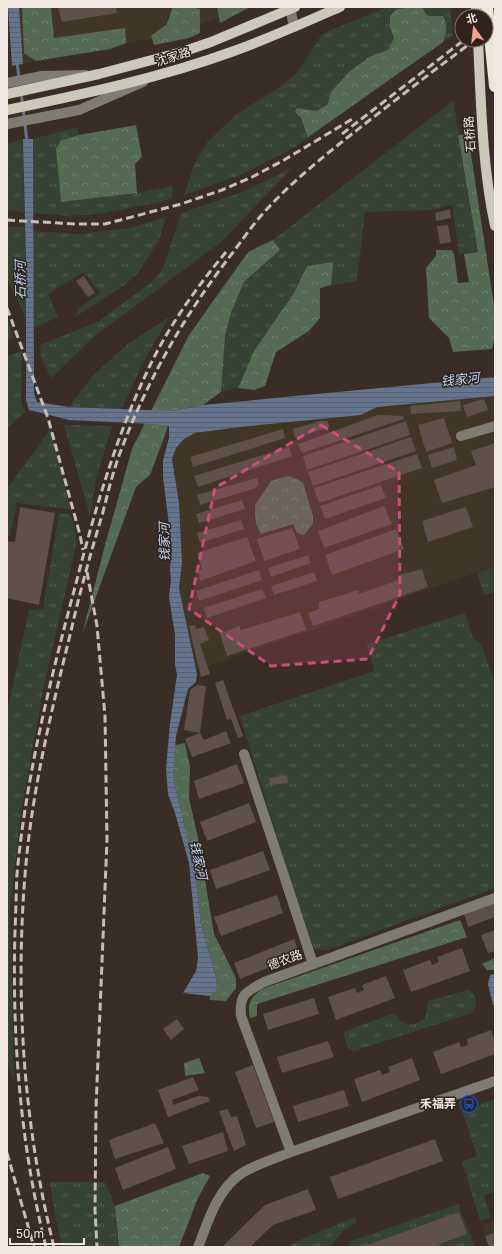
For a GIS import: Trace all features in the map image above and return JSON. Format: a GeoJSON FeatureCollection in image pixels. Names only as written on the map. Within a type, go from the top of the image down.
{"type":"FeatureCollection","features":[{"type":"Feature","properties":{"kind":"highway"},"geometry":{"type":"LineString","coordinates":[[487,7],[495,86]]}},
{"type":"Feature","properties":{"kind":"main road","name":"沈家路"},"geometry":{"type":"LineString","coordinates":[[12,109],[105,90],[159,75],[233,51],[340,7]]}},
{"type":"Feature","properties":{"kind":"main road","name":"沈家路"},"geometry":{"type":"LineString","coordinates":[[10,88],[27,84],[99,74],[182,52],[211,42],[292,8]]}},
{"type":"Feature","properties":{"kind":"main road","name":"石桥路"},"geometry":{"type":"LineString","coordinates":[[478,48],[485,163],[495,226]]}},
{"type":"Feature","properties":{"kind":"street"},"geometry":{"type":"LineString","coordinates":[[292,8],[294,27]]}},
{"type":"Feature","properties":{"kind":"street"},"geometry":{"type":"LineString","coordinates":[[7,124],[79,110],[159,75]]}},
{"type":"Feature","properties":{"kind":"street"},"geometry":{"type":"LineString","coordinates":[[461,436],[495,426]]}},
{"type":"Feature","properties":{"kind":"street"},"geometry":{"type":"LineString","coordinates":[[244,754],[313,964]]}},
{"type":"Feature","properties":{"kind":"street","name":"德农路"},"geometry":{"type":"LineString","coordinates":[[291,1152],[241,1016],[240,1004],[242,997],[250,990],[264,982],[495,898]]}},
{"type":"Feature","properties":{"kind":"street"},"geometry":{"type":"LineString","coordinates":[[198,1247],[213,1210],[223,1192],[231,1182],[242,1173],[291,1152],[495,1081]]}},
{"type":"Feature","properties":{"kind":"highlighted area"},"geometry":{"type":"Polygon","coordinates":[[[321,425],[399,472],[400,594],[368,659],[271,666],[189,609],[215,488],[321,425]]]}},
{"type":"Feature","properties":{"kind":"shaded area"},"geometry":{"type":"Polygon","coordinates":[[[19,7],[245,7],[179,33],[23,64],[19,7]]]}},
{"type":"Feature","properties":{"kind":"shaded area"},"geometry":{"type":"Polygon","coordinates":[[[495,396],[495,566],[196,669],[179,588],[182,562],[179,503],[172,459],[176,448],[184,439],[195,433],[361,415],[377,407],[495,396]]]}},
{"type":"Feature","properties":{"kind":"shaded area"},"geometry":{"type":"Polygon","coordinates":[[[495,1221],[495,1247],[489,1247],[482,1225],[495,1221]]]}},
{"type":"Feature","properties":{"kind":"green space"},"geometry":{"type":"Polygon","coordinates":[[[22,7],[51,7],[54,38],[125,28],[126,43],[110,49],[36,61],[24,53],[22,7]]]}},
{"type":"Feature","properties":{"kind":"green space"},"geometry":{"type":"Polygon","coordinates":[[[172,7],[192,7],[200,9],[200,33],[189,38],[154,45],[151,36],[167,24],[172,7]]]}},
{"type":"Feature","properties":{"kind":"green space"},"geometry":{"type":"Polygon","coordinates":[[[217,7],[250,7],[220,23],[217,7]]]}},
{"type":"Feature","properties":{"kind":"green space"},"geometry":{"type":"Polygon","coordinates":[[[387,7],[450,7],[453,35],[295,147],[241,175],[184,195],[195,162],[208,141],[236,115],[281,86],[297,73],[322,34],[387,7]]]}},
{"type":"Feature","properties":{"kind":"green space"},"geometry":{"type":"Polygon","coordinates":[[[422,7],[427,16],[443,16],[446,22],[446,29],[443,42],[308,137],[301,118],[295,112],[297,108],[317,111],[328,104],[331,92],[349,72],[369,57],[388,50],[394,38],[390,27],[390,16],[397,9],[422,7]]]}},
{"type":"Feature","properties":{"kind":"green space"},"geometry":{"type":"Polygon","coordinates":[[[454,100],[460,148],[478,252],[459,254],[452,205],[431,210],[365,212],[357,281],[331,285],[332,262],[307,266],[294,293],[254,351],[238,388],[221,392],[225,336],[231,313],[244,282],[280,250],[273,240],[454,100]]]}},
{"type":"Feature","properties":{"kind":"green space"},"geometry":{"type":"Polygon","coordinates":[[[136,125],[142,157],[135,164],[137,193],[61,202],[56,149],[61,140],[79,135],[136,125]]]}},
{"type":"Feature","properties":{"kind":"green space"},"geometry":{"type":"Polygon","coordinates":[[[78,127],[79,135],[61,140],[61,202],[137,193],[173,186],[172,198],[162,202],[98,214],[70,216],[33,213],[33,139],[78,127]]]}},
{"type":"Feature","properties":{"kind":"green space"},"geometry":{"type":"Polygon","coordinates":[[[468,134],[495,312],[495,336],[492,349],[453,352],[449,338],[429,318],[426,268],[436,256],[436,250],[452,250],[454,254],[458,283],[469,282],[464,254],[478,252],[458,135],[468,134]]]}},
{"type":"Feature","properties":{"kind":"green space"},"geometry":{"type":"Polygon","coordinates":[[[23,139],[24,213],[7,210],[7,144],[23,139]]]}},
{"type":"Feature","properties":{"kind":"green space"},"geometry":{"type":"Polygon","coordinates":[[[292,168],[220,243],[95,336],[51,378],[41,357],[40,345],[99,321],[153,281],[163,268],[181,213],[245,191],[292,168]]]}},
{"type":"Feature","properties":{"kind":"green space"},"geometry":{"type":"Polygon","coordinates":[[[166,217],[159,240],[139,272],[125,285],[75,317],[78,309],[100,293],[84,272],[48,294],[58,317],[34,328],[33,231],[80,234],[130,228],[166,217]]]}},
{"type":"Feature","properties":{"kind":"green space"},"geometry":{"type":"Polygon","coordinates":[[[7,227],[25,227],[26,318],[7,279],[7,227]]]}},
{"type":"Feature","properties":{"kind":"green space"},"geometry":{"type":"Polygon","coordinates":[[[273,240],[280,250],[244,282],[231,313],[225,336],[221,392],[203,405],[172,411],[150,475],[136,487],[82,635],[132,449],[189,335],[248,252],[273,240]]]}},
{"type":"Feature","properties":{"kind":"green space"},"geometry":{"type":"Polygon","coordinates":[[[333,262],[331,285],[320,288],[320,318],[309,331],[276,352],[265,386],[254,390],[238,388],[254,351],[294,293],[307,266],[333,262]]]}},
{"type":"Feature","properties":{"kind":"green space"},"geometry":{"type":"Polygon","coordinates":[[[7,317],[14,338],[7,340],[7,317]]]}},
{"type":"Feature","properties":{"kind":"green space"},"geometry":{"type":"Polygon","coordinates":[[[169,317],[144,361],[121,409],[69,407],[93,375],[128,344],[169,317]]]}},
{"type":"Feature","properties":{"kind":"green space"},"geometry":{"type":"Polygon","coordinates":[[[22,351],[21,400],[25,412],[7,429],[7,356],[22,351]]]}},
{"type":"Feature","properties":{"kind":"green space"},"geometry":{"type":"Polygon","coordinates":[[[64,425],[112,426],[96,479],[90,516],[64,425]]]}},
{"type":"Feature","properties":{"kind":"green space"},"geometry":{"type":"Polygon","coordinates":[[[51,428],[70,509],[17,503],[10,536],[7,536],[7,489],[51,428]]]}},
{"type":"Feature","properties":{"kind":"green space"},"geometry":{"type":"Polygon","coordinates":[[[288,476],[303,483],[313,516],[313,524],[304,535],[297,533],[293,524],[261,534],[256,524],[255,505],[271,481],[288,476]]]}},
{"type":"Feature","properties":{"kind":"green space"},"geometry":{"type":"Polygon","coordinates":[[[59,513],[71,514],[77,541],[44,686],[21,813],[10,911],[14,1082],[7,1059],[7,712],[29,610],[43,609],[59,513]]]}},
{"type":"Feature","properties":{"kind":"green space"},"geometry":{"type":"Polygon","coordinates":[[[495,566],[495,592],[484,595],[477,573],[495,566]]]}},
{"type":"Feature","properties":{"kind":"green space"},"geometry":{"type":"Polygon","coordinates":[[[465,613],[472,636],[482,646],[495,682],[495,888],[327,950],[313,949],[309,941],[240,716],[374,671],[367,644],[465,613]]]}},
{"type":"Feature","properties":{"kind":"green space"},"geometry":{"type":"Polygon","coordinates":[[[185,743],[190,767],[189,798],[198,838],[214,934],[236,978],[236,988],[226,1001],[210,1000],[210,996],[217,990],[216,978],[201,924],[194,864],[173,778],[175,745],[185,743]]]}},
{"type":"Feature","properties":{"kind":"green space"},"geometry":{"type":"Polygon","coordinates":[[[460,920],[467,937],[257,1004],[257,1016],[250,1018],[250,1001],[262,989],[460,920]]]}},
{"type":"Feature","properties":{"kind":"green space"},"geometry":{"type":"Polygon","coordinates":[[[495,958],[495,970],[487,970],[482,964],[495,958]]]}},
{"type":"Feature","properties":{"kind":"green space"},"geometry":{"type":"Polygon","coordinates":[[[468,990],[474,995],[476,1000],[472,1013],[354,1051],[348,1048],[343,1032],[394,1013],[401,1021],[412,1025],[425,1018],[428,1001],[468,990]]]}},
{"type":"Feature","properties":{"kind":"green space"},"geometry":{"type":"Polygon","coordinates":[[[199,1058],[205,1073],[185,1076],[184,1063],[199,1058]]]}},
{"type":"Feature","properties":{"kind":"green space"},"geometry":{"type":"Polygon","coordinates":[[[495,1099],[495,1192],[484,1196],[491,1217],[480,1221],[462,1161],[477,1156],[462,1111],[495,1099]]]}},
{"type":"Feature","properties":{"kind":"green space"},"geometry":{"type":"Polygon","coordinates":[[[495,1124],[495,1154],[491,1155],[482,1128],[495,1124]]]}},
{"type":"Feature","properties":{"kind":"green space"},"geometry":{"type":"Polygon","coordinates":[[[203,1173],[210,1176],[198,1198],[179,1247],[119,1247],[115,1206],[203,1173]]]}},
{"type":"Feature","properties":{"kind":"green space"},"geometry":{"type":"Polygon","coordinates":[[[50,1182],[105,1182],[115,1206],[119,1247],[62,1247],[50,1182]]]}},
{"type":"Feature","properties":{"kind":"green space"},"geometry":{"type":"Polygon","coordinates":[[[458,1204],[475,1247],[348,1247],[351,1241],[458,1204]]]}},
{"type":"Feature","properties":{"kind":"green space"},"geometry":{"type":"Polygon","coordinates":[[[355,1217],[357,1222],[344,1230],[330,1247],[289,1247],[295,1242],[355,1217]]]}},
{"type":"Feature","properties":{"kind":"water"},"geometry":{"type":"Polygon","coordinates":[[[8,7],[19,7],[23,64],[12,66],[8,7]]]}},
{"type":"Feature","properties":{"kind":"water"},"geometry":{"type":"Polygon","coordinates":[[[23,139],[33,139],[34,393],[37,402],[69,407],[172,411],[203,405],[495,377],[495,396],[377,407],[361,415],[195,433],[184,439],[176,448],[172,459],[179,503],[182,562],[179,588],[197,674],[196,682],[188,689],[176,736],[173,778],[194,864],[201,924],[216,978],[217,990],[210,996],[183,993],[196,971],[198,958],[189,863],[168,794],[166,769],[170,723],[177,675],[175,664],[175,635],[169,597],[172,549],[163,477],[163,460],[169,438],[169,426],[69,420],[29,410],[26,400],[26,262],[23,139]]]}},
{"type":"Feature","properties":{"kind":"water"},"geometry":{"type":"Polygon","coordinates":[[[495,974],[495,1006],[493,1005],[488,984],[490,975],[495,974]]]}},
{"type":"Feature","properties":{"kind":"building"},"geometry":{"type":"Polygon","coordinates":[[[58,7],[116,7],[117,13],[62,22],[58,7]]]}},
{"type":"Feature","properties":{"kind":"building"},"geometry":{"type":"Polygon","coordinates":[[[450,209],[451,218],[436,221],[435,213],[450,209]]]}},
{"type":"Feature","properties":{"kind":"building"},"geometry":{"type":"Polygon","coordinates":[[[448,225],[451,242],[440,244],[437,226],[448,225]]]}},
{"type":"Feature","properties":{"kind":"building"},"geometry":{"type":"Polygon","coordinates":[[[84,276],[95,293],[88,297],[76,281],[84,276]]]}},
{"type":"Feature","properties":{"kind":"building"},"geometry":{"type":"Polygon","coordinates":[[[484,399],[488,410],[467,417],[463,405],[484,399]]]}},
{"type":"Feature","properties":{"kind":"building"},"geometry":{"type":"Polygon","coordinates":[[[460,401],[461,411],[411,414],[410,406],[460,401]]]}},
{"type":"Feature","properties":{"kind":"building"},"geometry":{"type":"Polygon","coordinates":[[[378,415],[403,416],[404,419],[302,453],[298,444],[378,415]]]}},
{"type":"Feature","properties":{"kind":"building"},"geometry":{"type":"Polygon","coordinates":[[[444,418],[452,443],[426,452],[418,425],[444,418]]]}},
{"type":"Feature","properties":{"kind":"building"},"geometry":{"type":"Polygon","coordinates":[[[320,421],[328,421],[329,427],[295,438],[293,429],[320,421]]]}},
{"type":"Feature","properties":{"kind":"building"},"geometry":{"type":"Polygon","coordinates":[[[406,421],[410,435],[307,470],[303,456],[406,421]]]}},
{"type":"Feature","properties":{"kind":"building"},"geometry":{"type":"Polygon","coordinates":[[[283,429],[285,438],[193,467],[190,457],[283,429]]]}},
{"type":"Feature","properties":{"kind":"building"},"geometry":{"type":"Polygon","coordinates":[[[411,437],[416,451],[313,486],[308,472],[411,437]]]}},
{"type":"Feature","properties":{"kind":"building"},"geometry":{"type":"Polygon","coordinates":[[[495,443],[495,487],[442,503],[434,480],[476,465],[471,451],[495,443]]]}},
{"type":"Feature","properties":{"kind":"building"},"geometry":{"type":"Polygon","coordinates":[[[289,447],[292,456],[198,487],[194,476],[289,447]]]}},
{"type":"Feature","properties":{"kind":"building"},"geometry":{"type":"Polygon","coordinates":[[[454,447],[457,460],[432,468],[428,455],[454,447]]]}},
{"type":"Feature","properties":{"kind":"building"},"geometry":{"type":"Polygon","coordinates":[[[417,454],[422,468],[319,503],[314,488],[417,454]]]}},
{"type":"Feature","properties":{"kind":"building"},"geometry":{"type":"Polygon","coordinates":[[[257,478],[259,483],[256,488],[200,505],[197,495],[257,478]]]}},
{"type":"Feature","properties":{"kind":"building"},"geometry":{"type":"Polygon","coordinates":[[[381,485],[386,498],[325,519],[320,506],[381,485]]]}},
{"type":"Feature","properties":{"kind":"building"},"geometry":{"type":"Polygon","coordinates":[[[242,500],[245,509],[199,523],[196,514],[242,500]]]}},
{"type":"Feature","properties":{"kind":"building"},"geometry":{"type":"Polygon","coordinates":[[[384,506],[392,524],[324,548],[318,531],[384,506]]]}},
{"type":"Feature","properties":{"kind":"building"},"geometry":{"type":"Polygon","coordinates":[[[20,507],[55,513],[39,605],[7,598],[7,541],[15,542],[20,507]]]}},
{"type":"Feature","properties":{"kind":"building"},"geometry":{"type":"Polygon","coordinates":[[[466,507],[473,527],[428,542],[422,521],[466,507]]]}},
{"type":"Feature","properties":{"kind":"building"},"geometry":{"type":"Polygon","coordinates":[[[241,520],[244,529],[200,543],[197,533],[241,520]]]}},
{"type":"Feature","properties":{"kind":"building"},"geometry":{"type":"Polygon","coordinates":[[[292,528],[300,549],[264,561],[257,539],[292,528]]]}},
{"type":"Feature","properties":{"kind":"building"},"geometry":{"type":"Polygon","coordinates":[[[396,529],[404,549],[332,575],[325,555],[396,529]]]}},
{"type":"Feature","properties":{"kind":"building"},"geometry":{"type":"Polygon","coordinates":[[[247,537],[256,561],[200,581],[198,571],[202,569],[197,553],[247,537]]]}},
{"type":"Feature","properties":{"kind":"building"},"geometry":{"type":"Polygon","coordinates":[[[308,555],[311,563],[271,577],[268,568],[308,555]]]}},
{"type":"Feature","properties":{"kind":"building"},"geometry":{"type":"Polygon","coordinates":[[[422,569],[428,587],[313,626],[308,613],[319,609],[319,602],[358,590],[359,594],[398,580],[399,575],[422,569]]]}},
{"type":"Feature","properties":{"kind":"building"},"geometry":{"type":"Polygon","coordinates":[[[259,570],[262,580],[199,601],[196,591],[259,570]]]}},
{"type":"Feature","properties":{"kind":"building"},"geometry":{"type":"Polygon","coordinates":[[[314,572],[317,581],[274,595],[271,586],[314,572]]]}},
{"type":"Feature","properties":{"kind":"building"},"geometry":{"type":"Polygon","coordinates":[[[262,589],[266,598],[207,618],[204,608],[262,589]]]}},
{"type":"Feature","properties":{"kind":"building"},"geometry":{"type":"Polygon","coordinates":[[[300,612],[306,630],[227,656],[220,634],[239,626],[241,630],[300,612]]]}},
{"type":"Feature","properties":{"kind":"building"},"geometry":{"type":"Polygon","coordinates":[[[195,625],[196,629],[204,627],[209,640],[200,644],[210,674],[201,677],[189,626],[195,625]]]}},
{"type":"Feature","properties":{"kind":"building"},"geometry":{"type":"Polygon","coordinates":[[[223,680],[243,736],[238,738],[231,719],[227,720],[215,683],[223,680]]]}},
{"type":"Feature","properties":{"kind":"building"},"geometry":{"type":"Polygon","coordinates":[[[197,685],[206,686],[200,733],[184,730],[190,690],[197,685]]]}},
{"type":"Feature","properties":{"kind":"building"},"geometry":{"type":"Polygon","coordinates":[[[226,731],[231,743],[192,757],[185,739],[200,733],[204,740],[226,731]]]}},
{"type":"Feature","properties":{"kind":"building"},"geometry":{"type":"Polygon","coordinates":[[[237,764],[244,783],[199,799],[194,781],[237,764]]]}},
{"type":"Feature","properties":{"kind":"building"},"geometry":{"type":"Polygon","coordinates":[[[287,775],[288,783],[270,785],[269,778],[287,775]]]}},
{"type":"Feature","properties":{"kind":"building"},"geometry":{"type":"Polygon","coordinates":[[[249,803],[256,822],[207,841],[200,822],[249,803]]]}},
{"type":"Feature","properties":{"kind":"building"},"geometry":{"type":"Polygon","coordinates":[[[263,851],[270,870],[216,889],[210,870],[263,851]]]}},
{"type":"Feature","properties":{"kind":"building"},"geometry":{"type":"Polygon","coordinates":[[[277,895],[283,913],[221,936],[214,917],[277,895]]]}},
{"type":"Feature","properties":{"kind":"building"},"geometry":{"type":"Polygon","coordinates":[[[495,903],[495,917],[468,927],[464,914],[495,903]]]}},
{"type":"Feature","properties":{"kind":"building"},"geometry":{"type":"Polygon","coordinates":[[[495,930],[495,951],[488,953],[481,935],[495,930]]]}},
{"type":"Feature","properties":{"kind":"building"},"geometry":{"type":"Polygon","coordinates":[[[294,939],[300,955],[240,979],[234,963],[294,939]]]}},
{"type":"Feature","properties":{"kind":"building"},"geometry":{"type":"Polygon","coordinates":[[[462,948],[470,971],[411,992],[403,970],[430,960],[432,965],[439,962],[437,957],[462,948]]]}},
{"type":"Feature","properties":{"kind":"building"},"geometry":{"type":"Polygon","coordinates":[[[386,976],[395,998],[336,1020],[328,997],[355,988],[357,993],[364,990],[362,985],[386,976]]]}},
{"type":"Feature","properties":{"kind":"building"},"geometry":{"type":"Polygon","coordinates":[[[314,998],[319,1014],[268,1030],[263,1014],[314,998]]]}},
{"type":"Feature","properties":{"kind":"building"},"geometry":{"type":"Polygon","coordinates":[[[177,1019],[184,1029],[171,1040],[163,1029],[177,1019]]]}},
{"type":"Feature","properties":{"kind":"building"},"geometry":{"type":"Polygon","coordinates":[[[491,1030],[495,1042],[495,1054],[441,1074],[433,1052],[459,1042],[461,1047],[468,1045],[467,1039],[491,1030]]]}},
{"type":"Feature","properties":{"kind":"building"},"geometry":{"type":"Polygon","coordinates":[[[328,1041],[334,1057],[282,1073],[277,1057],[328,1041]]]}},
{"type":"Feature","properties":{"kind":"building"},"geometry":{"type":"Polygon","coordinates":[[[412,1058],[420,1080],[362,1102],[354,1079],[380,1070],[382,1075],[390,1072],[388,1067],[412,1058]]]}},
{"type":"Feature","properties":{"kind":"building"},"geometry":{"type":"Polygon","coordinates":[[[253,1065],[274,1122],[256,1128],[235,1072],[253,1065]]]}},
{"type":"Feature","properties":{"kind":"building"},"geometry":{"type":"Polygon","coordinates":[[[193,1077],[199,1090],[172,1100],[173,1105],[198,1096],[208,1097],[210,1101],[168,1117],[158,1090],[193,1077]]]}},
{"type":"Feature","properties":{"kind":"building"},"geometry":{"type":"Polygon","coordinates":[[[344,1090],[349,1106],[298,1122],[293,1106],[344,1090]]]}},
{"type":"Feature","properties":{"kind":"building"},"geometry":{"type":"Polygon","coordinates":[[[228,1109],[231,1117],[237,1116],[246,1145],[234,1151],[219,1111],[228,1109]]]}},
{"type":"Feature","properties":{"kind":"building"},"geometry":{"type":"Polygon","coordinates":[[[155,1123],[164,1143],[115,1159],[109,1140],[155,1123]]]}},
{"type":"Feature","properties":{"kind":"building"},"geometry":{"type":"Polygon","coordinates":[[[223,1132],[228,1151],[189,1164],[182,1146],[223,1132]]]}},
{"type":"Feature","properties":{"kind":"building"},"geometry":{"type":"Polygon","coordinates":[[[435,1139],[443,1161],[338,1199],[330,1177],[435,1139]]]}},
{"type":"Feature","properties":{"kind":"building"},"geometry":{"type":"Polygon","coordinates":[[[168,1147],[176,1169],[123,1190],[115,1168],[168,1147]]]}},
{"type":"Feature","properties":{"kind":"building"},"geometry":{"type":"Polygon","coordinates":[[[308,1189],[316,1210],[273,1225],[250,1247],[222,1247],[265,1205],[308,1189]]]}},
{"type":"Feature","properties":{"kind":"building"},"geometry":{"type":"Polygon","coordinates":[[[459,1212],[467,1234],[431,1247],[362,1247],[459,1212]]]}},
{"type":"Feature","properties":{"kind":"building"},"geometry":{"type":"Polygon","coordinates":[[[495,1233],[495,1247],[489,1247],[485,1236],[495,1233]]]}},
{"type":"Feature","properties":{"kind":"waterway","name":"石桥河"},"geometry":{"type":"LineString","coordinates":[[17,61],[19,79]]}},
{"type":"Feature","properties":{"kind":"waterway","name":"石桥河"},"geometry":{"type":"LineString","coordinates":[[21,92],[27,142]]}},
{"type":"Feature","properties":{"kind":"railway"},"geometry":{"type":"LineString","coordinates":[[342,134],[454,48]]}},
{"type":"Feature","properties":{"kind":"railway"},"geometry":{"type":"LineString","coordinates":[[54,1247],[34,1150],[28,1101],[21,1001],[23,902],[30,825],[51,714],[82,586],[117,460],[155,373],[169,348],[199,299],[259,218],[284,192],[324,156],[465,48]]}},
{"type":"Feature","properties":{"kind":"railway"},"geometry":{"type":"LineString","coordinates":[[7,220],[75,224],[105,224],[181,204],[222,190],[252,177],[284,160],[354,118]]}},
{"type":"Feature","properties":{"kind":"railway"},"geometry":{"type":"LineString","coordinates":[[46,1247],[37,1208],[24,1129],[15,1010],[14,971],[17,874],[26,801],[40,729],[66,622],[97,505],[114,452],[154,358],[192,295],[226,252]]}},
{"type":"Feature","properties":{"kind":"railway"},"geometry":{"type":"LineString","coordinates":[[7,308],[48,418],[83,550]]}},
{"type":"Feature","properties":{"kind":"railway"},"geometry":{"type":"LineString","coordinates":[[87,572],[97,626],[105,716],[107,840],[96,1108],[95,1210],[97,1247]]}},
{"type":"Feature","properties":{"kind":"railway"},"geometry":{"type":"LineString","coordinates":[[7,1153],[34,1247]]}},
{"type":"Feature","properties":{"kind":"place","name":"禾福弄"},"geometry":{"type":"Point","coordinates":[469,1104]}},
{"type":"Feature","properties":{"kind":"water label","name":"钱家河"},"geometry":{"type":"Point","coordinates":[460,379]}},
{"type":"Feature","properties":{"kind":"water label","name":"钱家河"},"geometry":{"type":"Point","coordinates":[164,542]}},
{"type":"Feature","properties":{"kind":"water label","name":"钱家河"},"geometry":{"type":"Point","coordinates":[199,860]}}]}
